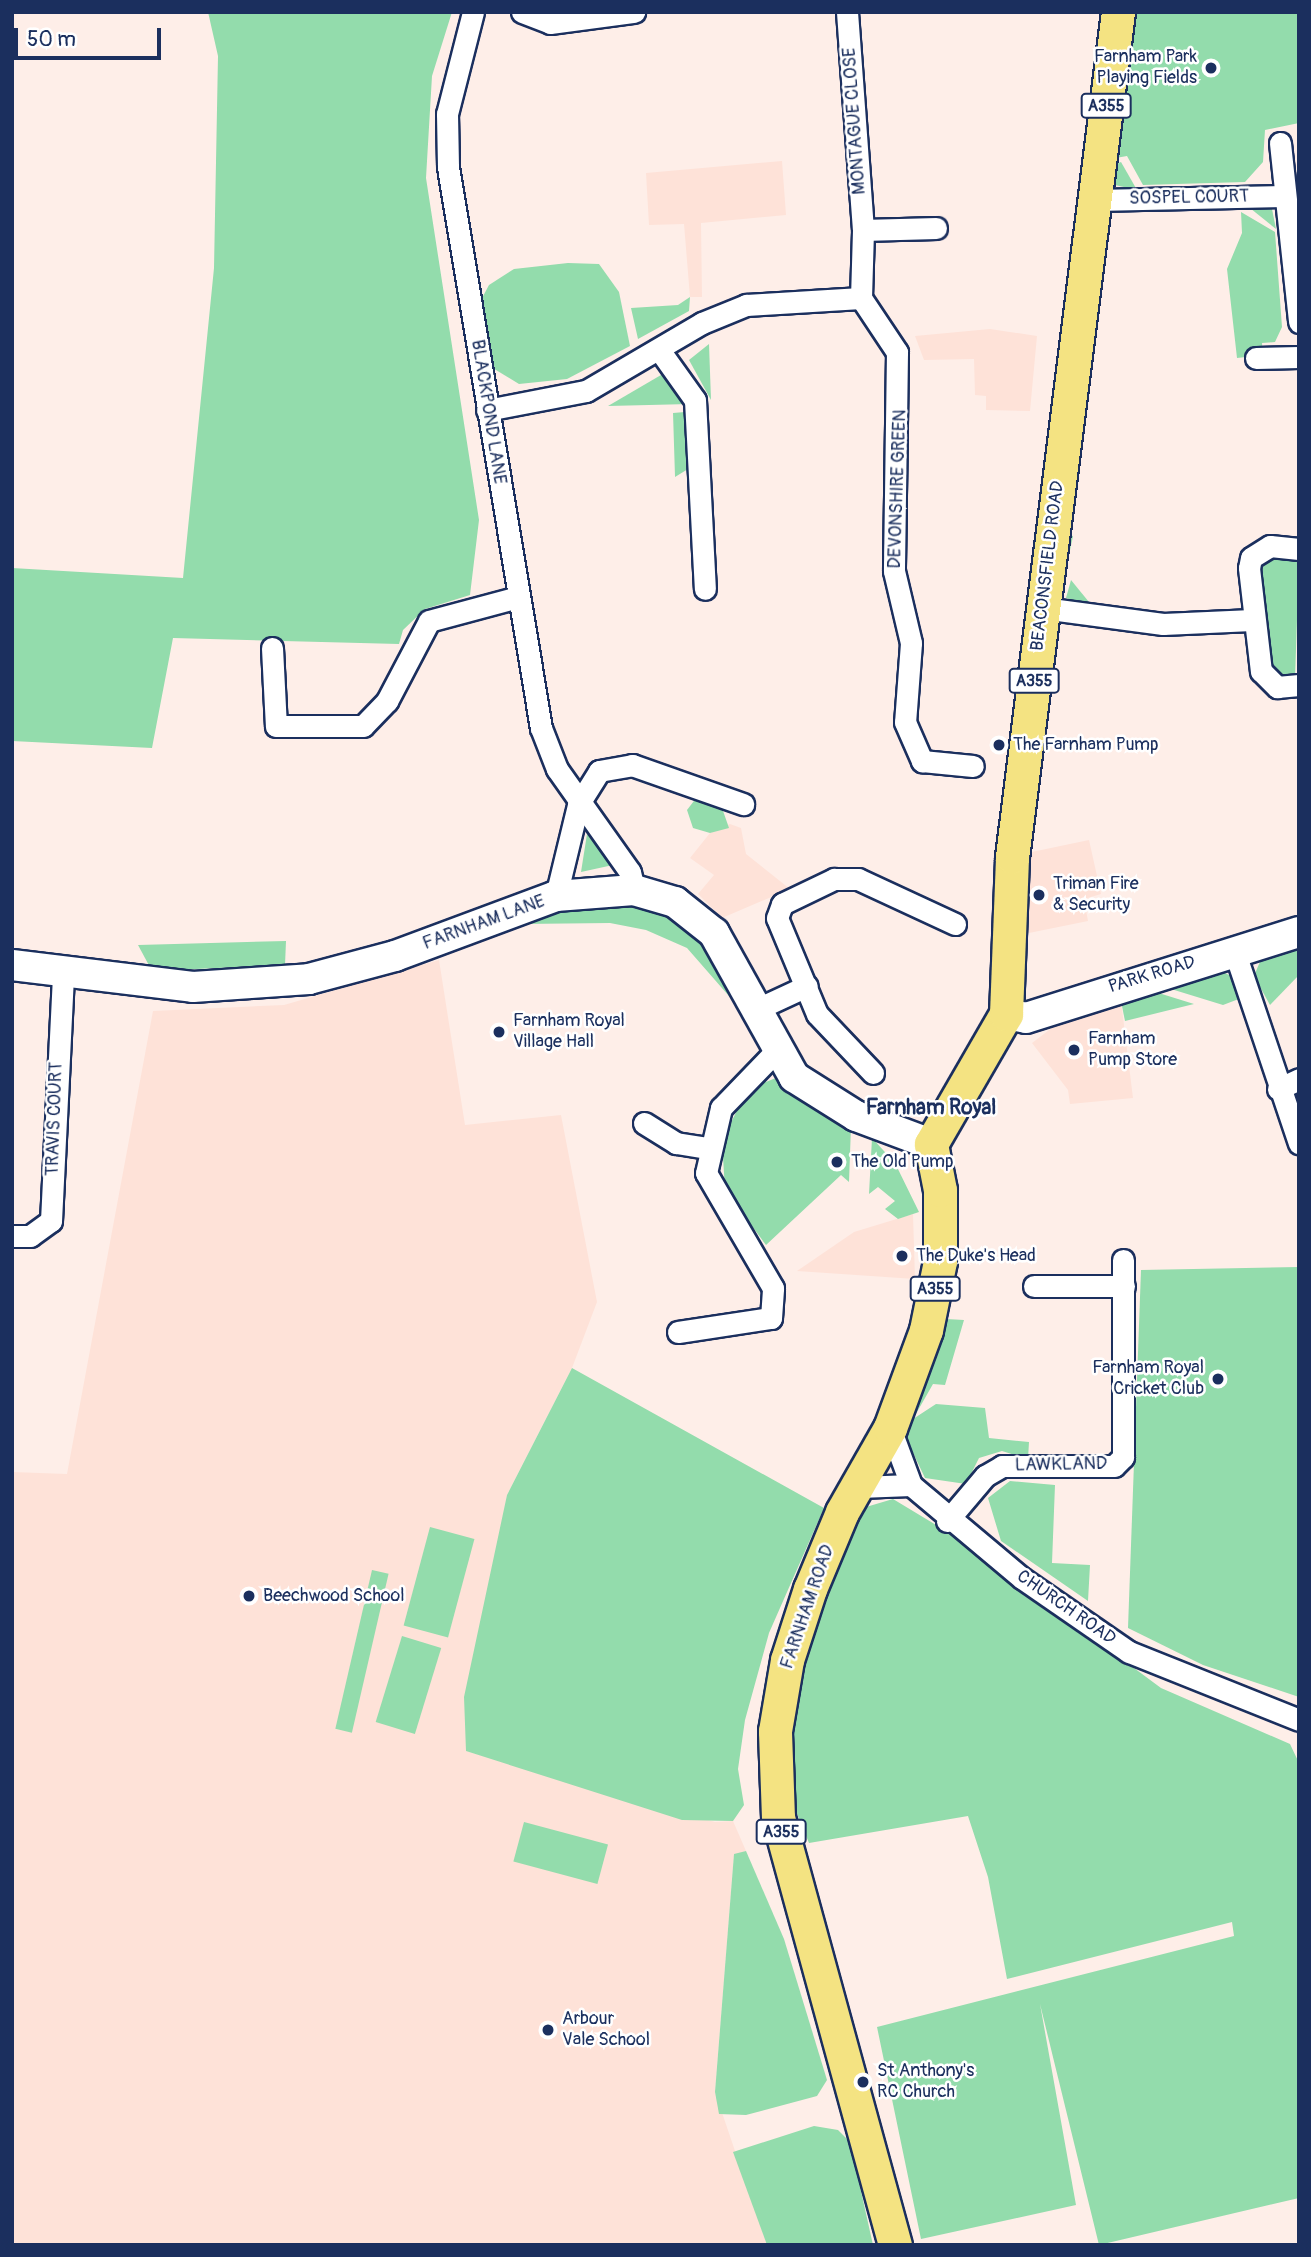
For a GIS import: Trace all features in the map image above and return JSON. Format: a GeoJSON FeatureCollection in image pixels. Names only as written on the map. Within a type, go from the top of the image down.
{"type":"FeatureCollection","features":[{"type":"Feature","properties":{"kind":"main road","name":"BEACONSFIELD ROAD"},"geometry":{"type":"LineString","coordinates":[[931,1144],[1006,1014],[1012,858],[1118,12]]}},
{"type":"Feature","properties":{"kind":"main road","name":"FARNHAM ROAD"},"geometry":{"type":"LineString","coordinates":[[895,2245],[778,1818],[775,1731],[787,1660],[810,1589],[890,1427],[926,1330],[940,1261],[940,1191],[931,1144]]}},
{"type":"Feature","properties":{"kind":"street","name":"BLACKPOND LANE"},"geometry":{"type":"LineString","coordinates":[[473,12],[447,114],[448,167],[541,729],[578,805],[630,872],[634,890]]}},
{"type":"Feature","properties":{"kind":"street"},"geometry":{"type":"LineString","coordinates":[[522,12],[550,23],[632,15]]}},
{"type":"Feature","properties":{"kind":"street","name":"MONTAGUE CLOSE"},"geometry":{"type":"LineString","coordinates":[[847,12],[863,230]]}},
{"type":"Feature","properties":{"kind":"street"},"geometry":{"type":"LineString","coordinates":[[1280,143],[1299,322]]}},
{"type":"Feature","properties":{"kind":"street","name":"SOSPEL COURT"},"geometry":{"type":"LineString","coordinates":[[1094,200],[1285,196]]}},
{"type":"Feature","properties":{"kind":"street"},"geometry":{"type":"LineString","coordinates":[[487,410],[586,391],[660,351],[702,323],[746,305],[861,298],[863,230],[936,228]]}},
{"type":"Feature","properties":{"kind":"street","name":"DEVONSHIRE GREEN"},"geometry":{"type":"LineString","coordinates":[[861,298],[897,352],[894,571],[911,643],[905,722],[915,768],[973,766]]}},
{"type":"Feature","properties":{"kind":"street"},"geometry":{"type":"LineString","coordinates":[[660,351],[695,400],[705,589]]}},
{"type":"Feature","properties":{"kind":"street"},"geometry":{"type":"LineString","coordinates":[[1255,358],[1299,357]]}},
{"type":"Feature","properties":{"kind":"street"},"geometry":{"type":"LineString","coordinates":[[1299,549],[1270,546],[1251,558],[1252,620],[1261,671],[1277,687],[1299,685]]}},
{"type":"Feature","properties":{"kind":"street"},"geometry":{"type":"LineString","coordinates":[[272,648],[276,726],[363,726],[387,701],[429,621],[518,597]]}},
{"type":"Feature","properties":{"kind":"street"},"geometry":{"type":"LineString","coordinates":[[1043,608],[1163,624],[1252,620]]}},
{"type":"Feature","properties":{"kind":"street"},"geometry":{"type":"LineString","coordinates":[[556,896],[578,805],[599,771],[632,765],[743,804]]}},
{"type":"Feature","properties":{"kind":"street"},"geometry":{"type":"LineString","coordinates":[[873,1073],[817,1014],[777,918],[782,904],[834,879],[858,879],[955,924]]}},
{"type":"Feature","properties":{"kind":"street","name":"FARNHAM LANE"},"geometry":{"type":"LineString","coordinates":[[12,965],[63,974],[193,988],[309,979],[396,956],[556,896],[634,890],[675,902],[714,933],[775,1052],[794,1077],[856,1116],[931,1144]]}},
{"type":"Feature","properties":{"kind":"street","name":"PARK ROAD"},"geometry":{"type":"LineString","coordinates":[[1006,1014],[1026,1018],[1234,950],[1299,932]]}},
{"type":"Feature","properties":{"kind":"street"},"geometry":{"type":"LineString","coordinates":[[1234,950],[1278,1089],[1299,1143]]}},
{"type":"Feature","properties":{"kind":"street","name":"TRAVIS COURT"},"geometry":{"type":"LineString","coordinates":[[12,1236],[30,1236],[51,1221],[63,974]]}},
{"type":"Feature","properties":{"kind":"street"},"geometry":{"type":"LineString","coordinates":[[755,1010],[807,986]]}},
{"type":"Feature","properties":{"kind":"street"},"geometry":{"type":"LineString","coordinates":[[678,1332],[771,1318],[773,1288],[716,1198],[706,1173],[707,1148],[720,1108],[775,1052]]}},
{"type":"Feature","properties":{"kind":"street"},"geometry":{"type":"LineString","coordinates":[[1278,1089],[1299,1079]]}},
{"type":"Feature","properties":{"kind":"street"},"geometry":{"type":"LineString","coordinates":[[644,1123],[676,1143],[707,1148]]}},
{"type":"Feature","properties":{"kind":"street","name":"LAWKLAND"},"geometry":{"type":"LineString","coordinates":[[947,1521],[985,1476],[1002,1466],[1114,1466],[1123,1457],[1123,1259]]}},
{"type":"Feature","properties":{"kind":"street"},"geometry":{"type":"LineString","coordinates":[[1034,1286],[1124,1286]]}},
{"type":"Feature","properties":{"kind":"street","name":"CHURCH ROAD"},"geometry":{"type":"LineString","coordinates":[[890,1427],[911,1485],[947,1521],[1129,1652],[1299,1720]]}},
{"type":"Feature","properties":{"kind":"street"},"geometry":{"type":"LineString","coordinates":[[859,1487],[911,1485]]}},
{"type":"Feature","properties":{"kind":"shaded area"},"geometry":{"type":"Polygon","coordinates":[[[782,161],[786,215],[701,223],[702,297],[690,297],[684,224],[649,225],[646,173],[782,161]]]}},
{"type":"Feature","properties":{"kind":"shaded area"},"geometry":{"type":"Polygon","coordinates":[[[990,329],[1037,336],[1030,411],[986,410],[986,396],[975,395],[974,359],[924,360],[915,336],[990,329]]]}},
{"type":"Feature","properties":{"kind":"shaded area"},"geometry":{"type":"Polygon","coordinates":[[[730,824],[741,828],[746,854],[790,889],[722,918],[698,894],[714,875],[690,858],[710,833],[730,824]]]}},
{"type":"Feature","properties":{"kind":"shaded area"},"geometry":{"type":"Polygon","coordinates":[[[1089,840],[1101,894],[1084,899],[1088,921],[1024,934],[1027,853],[1089,840]]]}},
{"type":"Feature","properties":{"kind":"shaded area","name":"Beechwood School"},"geometry":{"type":"Polygon","coordinates":[[[439,960],[465,1125],[561,1115],[597,1302],[572,1368],[507,1495],[466,1751],[715,1822],[733,1821],[746,1851],[734,1855],[715,2092],[767,2245],[12,2245],[12,1472],[67,1474],[153,1011],[284,1005],[439,960]]]}},
{"type":"Feature","properties":{"kind":"shaded area"},"geometry":{"type":"Polygon","coordinates":[[[1121,1001],[1133,1098],[1070,1104],[1068,1090],[1032,1043],[1057,1024],[1121,1001]]]}},
{"type":"Feature","properties":{"kind":"shaded area"},"geometry":{"type":"Polygon","coordinates":[[[913,1214],[915,1279],[797,1271],[854,1232],[913,1214]]]}},
{"type":"Feature","properties":{"kind":"green space"},"geometry":{"type":"Polygon","coordinates":[[[208,12],[452,12],[432,76],[426,178],[479,520],[470,595],[425,609],[403,630],[399,644],[173,638],[152,748],[12,741],[12,568],[183,578],[214,268],[218,56],[208,12]]]}},
{"type":"Feature","properties":{"kind":"green space","name":"Farnham Park Playing Fields"},"geometry":{"type":"Polygon","coordinates":[[[1125,12],[1299,12],[1299,123],[1265,130],[1263,162],[1245,182],[1143,185],[1127,156],[1110,159],[1125,12]]]}},
{"type":"Feature","properties":{"kind":"green space"},"geometry":{"type":"Polygon","coordinates":[[[1121,162],[1137,190],[1115,185],[1114,165],[1121,162]]]}},
{"type":"Feature","properties":{"kind":"green space"},"geometry":{"type":"Polygon","coordinates":[[[1240,200],[1272,209],[1276,229],[1240,200]]]}},
{"type":"Feature","properties":{"kind":"green space"},"geometry":{"type":"Polygon","coordinates":[[[1241,212],[1275,232],[1282,327],[1275,342],[1262,343],[1263,355],[1237,358],[1227,269],[1242,233],[1241,212]]]}},
{"type":"Feature","properties":{"kind":"green space"},"geometry":{"type":"Polygon","coordinates":[[[568,263],[599,264],[619,292],[630,346],[567,379],[519,384],[491,367],[481,300],[489,285],[514,269],[568,263]]]}},
{"type":"Feature","properties":{"kind":"green space"},"geometry":{"type":"Polygon","coordinates":[[[690,297],[689,311],[638,339],[631,308],[678,305],[690,297]]]}},
{"type":"Feature","properties":{"kind":"green space"},"geometry":{"type":"Polygon","coordinates":[[[709,344],[711,400],[689,360],[709,344]]]}},
{"type":"Feature","properties":{"kind":"green space"},"geometry":{"type":"Polygon","coordinates":[[[661,375],[675,380],[690,404],[608,406],[661,375]]]}},
{"type":"Feature","properties":{"kind":"green space"},"geometry":{"type":"Polygon","coordinates":[[[685,412],[688,469],[675,477],[673,413],[685,412]]]}},
{"type":"Feature","properties":{"kind":"green space"},"geometry":{"type":"Polygon","coordinates":[[[1063,534],[1073,536],[1061,593],[1063,534]]]}},
{"type":"Feature","properties":{"kind":"green space"},"geometry":{"type":"Polygon","coordinates":[[[1276,553],[1294,553],[1299,560],[1295,679],[1270,674],[1260,567],[1276,553]]]}},
{"type":"Feature","properties":{"kind":"green space"},"geometry":{"type":"Polygon","coordinates":[[[1071,580],[1093,607],[1066,598],[1071,580]]]}},
{"type":"Feature","properties":{"kind":"green space"},"geometry":{"type":"Polygon","coordinates":[[[697,797],[722,808],[729,828],[710,833],[693,828],[687,810],[697,797]]]}},
{"type":"Feature","properties":{"kind":"green space"},"geometry":{"type":"Polygon","coordinates":[[[587,834],[613,865],[581,872],[587,834]]]}},
{"type":"Feature","properties":{"kind":"green space"},"geometry":{"type":"Polygon","coordinates":[[[618,902],[666,910],[704,938],[756,1027],[687,948],[646,930],[610,923],[521,924],[558,909],[618,902]]]}},
{"type":"Feature","properties":{"kind":"green space"},"geometry":{"type":"Polygon","coordinates":[[[286,941],[285,965],[152,971],[138,945],[286,941]]]}},
{"type":"Feature","properties":{"kind":"green space"},"geometry":{"type":"Polygon","coordinates":[[[1299,945],[1299,975],[1270,1005],[1254,976],[1259,964],[1266,953],[1299,945]]]}},
{"type":"Feature","properties":{"kind":"green space"},"geometry":{"type":"Polygon","coordinates":[[[1217,969],[1239,980],[1244,997],[1223,1005],[1158,985],[1217,969]]]}},
{"type":"Feature","properties":{"kind":"green space"},"geometry":{"type":"Polygon","coordinates":[[[1149,990],[1194,1004],[1125,1021],[1121,1001],[1149,990]]]}},
{"type":"Feature","properties":{"kind":"green space"},"geometry":{"type":"Polygon","coordinates":[[[781,1076],[851,1126],[849,1182],[841,1175],[766,1245],[725,1190],[722,1140],[748,1089],[781,1076]]]}},
{"type":"Feature","properties":{"kind":"green space"},"geometry":{"type":"Polygon","coordinates":[[[872,1138],[895,1163],[919,1212],[898,1219],[885,1209],[895,1201],[878,1187],[869,1194],[872,1138]]]}},
{"type":"Feature","properties":{"kind":"green space","name":"Farnham Royal Cricket Club"},"geometry":{"type":"Polygon","coordinates":[[[1299,1267],[1299,1697],[1203,1665],[1128,1628],[1141,1270],[1299,1267]]]}},
{"type":"Feature","properties":{"kind":"green space"},"geometry":{"type":"Polygon","coordinates":[[[946,1319],[964,1320],[945,1385],[933,1384],[913,1419],[936,1404],[985,1408],[989,1438],[1029,1442],[1028,1459],[1002,1451],[979,1458],[966,1484],[925,1478],[906,1438],[946,1319]]]}},
{"type":"Feature","properties":{"kind":"green space"},"geometry":{"type":"Polygon","coordinates":[[[572,1368],[824,1508],[769,1633],[745,1720],[738,1769],[744,1805],[733,1821],[682,1820],[466,1751],[464,1697],[507,1495],[572,1368]]]}},
{"type":"Feature","properties":{"kind":"green space"},"geometry":{"type":"Polygon","coordinates":[[[1010,1481],[1055,1485],[1052,1563],[1090,1565],[1088,1601],[1001,1541],[988,1498],[1010,1481]]]}},
{"type":"Feature","properties":{"kind":"green space"},"geometry":{"type":"Polygon","coordinates":[[[893,1499],[961,1540],[1161,1688],[1290,1744],[1299,1763],[1299,2198],[1099,2245],[1040,2004],[1076,2205],[921,2239],[877,2027],[1234,1936],[1232,1922],[1007,1979],[988,1877],[968,1816],[809,1843],[786,1787],[789,1699],[840,1553],[866,1507],[893,1499]]]}},
{"type":"Feature","properties":{"kind":"green space"},"geometry":{"type":"Polygon","coordinates":[[[430,1527],[474,1539],[448,1637],[404,1626],[430,1527]]]}},
{"type":"Feature","properties":{"kind":"green space"},"geometry":{"type":"Polygon","coordinates":[[[372,1570],[389,1574],[352,1733],[335,1729],[372,1570]]]}},
{"type":"Feature","properties":{"kind":"green space"},"geometry":{"type":"Polygon","coordinates":[[[402,1636],[441,1648],[415,1734],[376,1722],[402,1636]]]}},
{"type":"Feature","properties":{"kind":"green space"},"geometry":{"type":"Polygon","coordinates":[[[524,1822],[608,1845],[597,1884],[513,1862],[524,1822]]]}},
{"type":"Feature","properties":{"kind":"green space"},"geometry":{"type":"Polygon","coordinates":[[[746,1851],[784,1939],[827,2080],[817,2096],[746,2115],[719,2114],[715,2092],[734,1854],[746,1851]]]}},
{"type":"Feature","properties":{"kind":"green space"},"geometry":{"type":"Polygon","coordinates":[[[814,2126],[838,2130],[850,2142],[873,2245],[767,2245],[733,2152],[814,2126]]]}},
{"type":"Feature","properties":{"kind":"place","name":"Farnham Park Playing Fields"},"geometry":{"type":"Point","coordinates":[1211,68]}},
{"type":"Feature","properties":{"kind":"place","name":"The Farnham Pump"},"geometry":{"type":"Point","coordinates":[999,745]}},
{"type":"Feature","properties":{"kind":"place","name":"Triman Fire & Security"},"geometry":{"type":"Point","coordinates":[1039,895]}},
{"type":"Feature","properties":{"kind":"place","name":"Farnham Royal Village Hall"},"geometry":{"type":"Point","coordinates":[499,1032]}},
{"type":"Feature","properties":{"kind":"place","name":"Farnham Pump Store"},"geometry":{"type":"Point","coordinates":[1074,1050]}},
{"type":"Feature","properties":{"kind":"place","name":"The Old Pump"},"geometry":{"type":"Point","coordinates":[837,1162]}},
{"type":"Feature","properties":{"kind":"place","name":"The Duke's Head"},"geometry":{"type":"Point","coordinates":[902,1256]}},
{"type":"Feature","properties":{"kind":"place","name":"Farnham Royal Cricket Club"},"geometry":{"type":"Point","coordinates":[1218,1379]}},
{"type":"Feature","properties":{"kind":"place","name":"Beechwood School"},"geometry":{"type":"Point","coordinates":[249,1596]}},
{"type":"Feature","properties":{"kind":"place","name":"Arbour Vale School"},"geometry":{"type":"Point","coordinates":[548,2030]}},
{"type":"Feature","properties":{"kind":"place","name":"St Anthony's RC Church"},"geometry":{"type":"Point","coordinates":[863,2082]}},
{"type":"Feature","properties":{"kind":"district","name":"Farnham Royal"},"geometry":{"type":"Point","coordinates":[931,1108]}}]}
